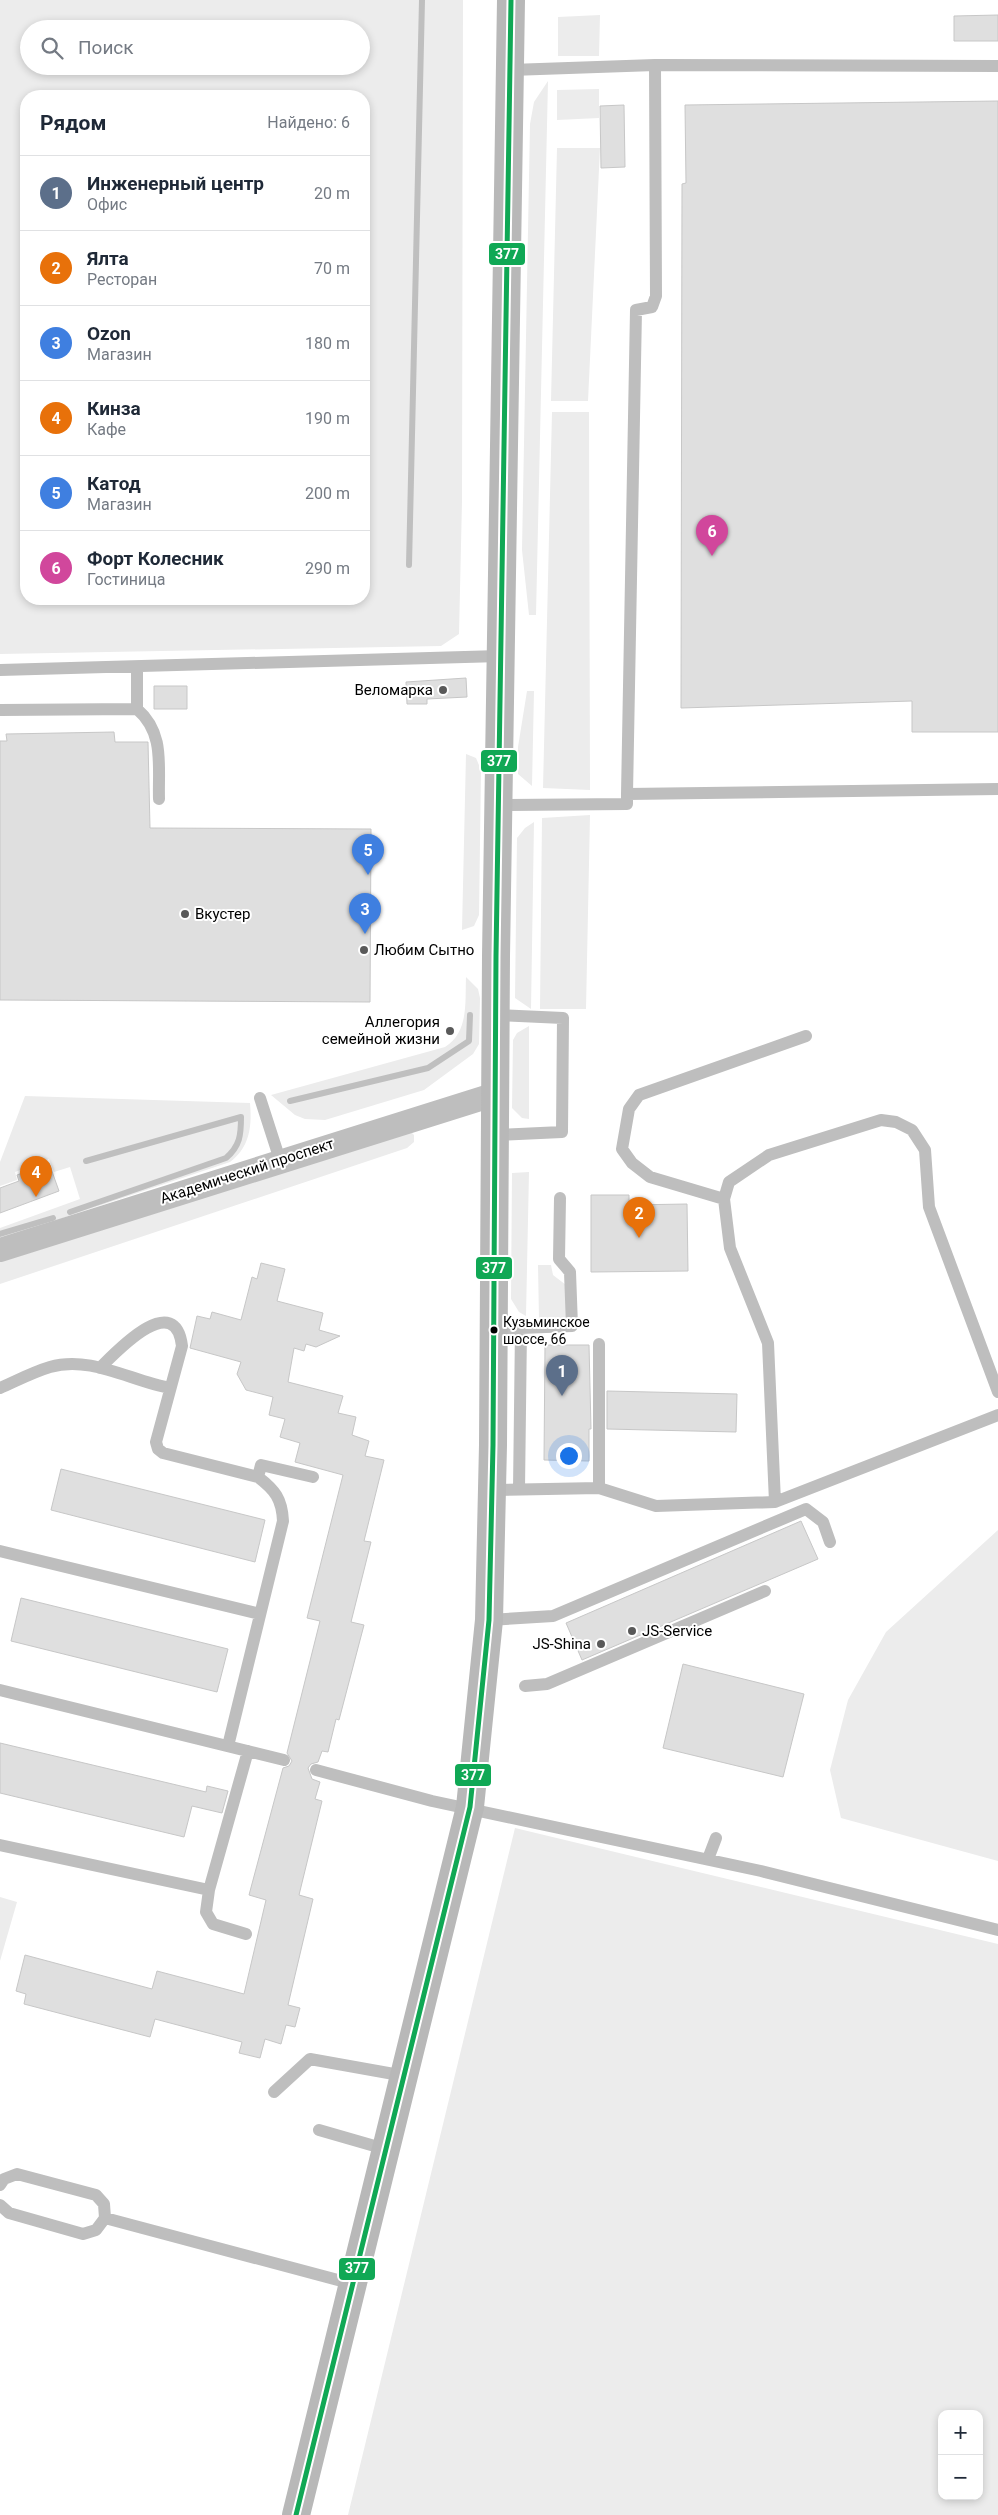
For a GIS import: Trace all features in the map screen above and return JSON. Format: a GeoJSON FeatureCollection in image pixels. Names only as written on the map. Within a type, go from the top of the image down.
{"type":"FeatureCollection","features":[{"type":"Feature","properties":{"kind":"main road"},"geometry":{"type":"LineString","coordinates":[[296,2515],[470,1807],[489,1620],[494,1329],[500,656],[511,0]]}},
{"type":"Feature","properties":{"kind":"street","name":"Академический проспект"},"geometry":{"type":"LineString","coordinates":[[0,1250],[280,1160],[496,1094]]}},
{"type":"Feature","properties":{"kind":"lane"},"geometry":{"type":"LineString","coordinates":[[498,805],[627,804],[636,310],[652,307],[656,296],[655,65]]}},
{"type":"Feature","properties":{"kind":"lane"},"geometry":{"type":"LineString","coordinates":[[511,70],[655,65],[998,66]]}},
{"type":"Feature","properties":{"kind":"lane"},"geometry":{"type":"LineString","coordinates":[[0,670],[500,656]]}},
{"type":"Feature","properties":{"kind":"lane"},"geometry":{"type":"LineString","coordinates":[[137,667],[137,709],[152,724],[158,739],[159,799]]}},
{"type":"Feature","properties":{"kind":"lane"},"geometry":{"type":"LineString","coordinates":[[0,710],[137,709]]}},
{"type":"Feature","properties":{"kind":"lane"},"geometry":{"type":"LineString","coordinates":[[627,794],[998,789]]}},
{"type":"Feature","properties":{"kind":"lane"},"geometry":{"type":"LineString","coordinates":[[496,1014],[563,1018],[562,1132],[496,1135]]}},
{"type":"Feature","properties":{"kind":"lane"},"geometry":{"type":"LineString","coordinates":[[724,1199],[650,1177],[632,1163],[622,1149],[629,1109],[639,1095],[806,1036]]}},
{"type":"Feature","properties":{"kind":"lane"},"geometry":{"type":"LineString","coordinates":[[260,1098],[280,1160]]}},
{"type":"Feature","properties":{"kind":"lane"},"geometry":{"type":"LineString","coordinates":[[776,1502],[768,1343],[730,1248],[724,1199],[729,1182],[769,1155],[881,1120],[896,1122],[912,1130],[925,1150],[929,1207],[998,1392]]}},
{"type":"Feature","properties":{"kind":"lane"},"geometry":{"type":"LineString","coordinates":[[494,1329],[572,1326],[570,1272],[559,1259],[560,1198]]}},
{"type":"Feature","properties":{"kind":"lane"},"geometry":{"type":"LineString","coordinates":[[100,1368],[144,1329],[155,1323],[173,1327],[180,1336],[182,1346],[156,1442],[158,1448],[163,1453],[258,1477],[270,1487],[282,1505],[282,1521],[228,1746]]}},
{"type":"Feature","properties":{"kind":"lane"},"geometry":{"type":"LineString","coordinates":[[519,1489],[521,1329]]}},
{"type":"Feature","properties":{"kind":"lane"},"geometry":{"type":"LineString","coordinates":[[599,1344],[599,1488]]}},
{"type":"Feature","properties":{"kind":"lane"},"geometry":{"type":"LineString","coordinates":[[0,1388],[51,1366],[75,1364],[100,1368],[170,1388]]}},
{"type":"Feature","properties":{"kind":"lane"},"geometry":{"type":"LineString","coordinates":[[492,1490],[599,1488],[656,1506],[776,1502],[998,1416]]}},
{"type":"Feature","properties":{"kind":"lane"},"geometry":{"type":"LineString","coordinates":[[258,1477],[261,1465],[313,1477]]}},
{"type":"Feature","properties":{"kind":"lane"},"geometry":{"type":"LineString","coordinates":[[489,1620],[553,1616],[806,1509],[823,1522],[830,1542]]}},
{"type":"Feature","properties":{"kind":"lane"},"geometry":{"type":"LineString","coordinates":[[0,1551],[260,1614]]}},
{"type":"Feature","properties":{"kind":"lane"},"geometry":{"type":"LineString","coordinates":[[525,1686],[547,1684],[765,1590]]}},
{"type":"Feature","properties":{"kind":"lane"},"geometry":{"type":"LineString","coordinates":[[0,1690],[284,1760]]}},
{"type":"Feature","properties":{"kind":"lane"},"geometry":{"type":"LineString","coordinates":[[246,1934],[214,1924],[206,1912],[209,1890],[248,1751]]}},
{"type":"Feature","properties":{"kind":"lane"},"geometry":{"type":"LineString","coordinates":[[316,1770],[432,1801],[470,1807],[708,1859],[998,1930]]}},
{"type":"Feature","properties":{"kind":"lane"},"geometry":{"type":"LineString","coordinates":[[708,1859],[716,1838]]}},
{"type":"Feature","properties":{"kind":"lane"},"geometry":{"type":"LineString","coordinates":[[0,1844],[209,1890]]}},
{"type":"Feature","properties":{"kind":"lane"},"geometry":{"type":"LineString","coordinates":[[274,2092],[310,2059],[405,2076]]}},
{"type":"Feature","properties":{"kind":"lane"},"geometry":{"type":"LineString","coordinates":[[319,2130],[385,2149]]}},
{"type":"Feature","properties":{"kind":"lane"},"geometry":{"type":"LineString","coordinates":[[0,2185],[4,2179],[17,2174],[96,2195],[104,2204],[105,2218],[96,2230],[83,2234],[9,2213],[0,2205]]}},
{"type":"Feature","properties":{"kind":"lane"},"geometry":{"type":"LineString","coordinates":[[105,2218],[352,2284]]}},
{"type":"Feature","properties":{"kind":"shaded area"},"geometry":{"type":"Polygon","coordinates":[[[0,0],[463,0],[462,501],[459,634],[441,646],[0,654],[0,0]]]}},
{"type":"Feature","properties":{"kind":"shaded area"},"geometry":{"type":"Polygon","coordinates":[[[600,15],[599,56],[558,56],[558,17],[600,15]]]}},
{"type":"Feature","properties":{"kind":"shaded area"},"geometry":{"type":"Polygon","coordinates":[[[548,81],[536,615],[529,615],[522,550],[530,124],[534,102],[548,81]]]}},
{"type":"Feature","properties":{"kind":"shaded area"},"geometry":{"type":"Polygon","coordinates":[[[599,89],[599,118],[557,120],[557,90],[599,89]]]}},
{"type":"Feature","properties":{"kind":"shaded area"},"geometry":{"type":"Polygon","coordinates":[[[557,148],[600,148],[588,401],[551,401],[557,148]]]}},
{"type":"Feature","properties":{"kind":"shaded area"},"geometry":{"type":"Polygon","coordinates":[[[552,412],[589,412],[590,790],[543,788],[552,412]]]}},
{"type":"Feature","properties":{"kind":"shaded area"},"geometry":{"type":"Polygon","coordinates":[[[527,691],[534,691],[532,786],[518,774],[518,747],[527,691]]]}},
{"type":"Feature","properties":{"kind":"shaded area"},"geometry":{"type":"Polygon","coordinates":[[[466,754],[476,758],[481,770],[479,915],[474,926],[462,930],[466,754]]]}},
{"type":"Feature","properties":{"kind":"shaded area"},"geometry":{"type":"Polygon","coordinates":[[[590,815],[586,1009],[540,1009],[542,818],[590,815]]]}},
{"type":"Feature","properties":{"kind":"shaded area"},"geometry":{"type":"Polygon","coordinates":[[[534,822],[531,1009],[515,998],[517,838],[525,828],[534,822]]]}},
{"type":"Feature","properties":{"kind":"shaded area"},"geometry":{"type":"Polygon","coordinates":[[[466,977],[478,989],[480,998],[479,1044],[473,1054],[424,1090],[325,1120],[305,1119],[295,1115],[271,1095],[445,1047],[453,1041],[462,1025],[466,977]]]}},
{"type":"Feature","properties":{"kind":"shaded area"},"geometry":{"type":"Polygon","coordinates":[[[529,1026],[529,1119],[522,1118],[512,1108],[513,1040],[517,1033],[529,1026]]]}},
{"type":"Feature","properties":{"kind":"shaded area"},"geometry":{"type":"Polygon","coordinates":[[[25,1096],[250,1103],[251,1120],[246,1143],[230,1162],[0,1239],[0,1228],[80,1199],[70,1167],[54,1172],[49,1159],[15,1172],[17,1180],[0,1186],[0,1162],[25,1096]]]}},
{"type":"Feature","properties":{"kind":"shaded area"},"geometry":{"type":"Polygon","coordinates":[[[410,1131],[414,1135],[414,1142],[407,1148],[0,1284],[0,1260],[410,1131]]]}},
{"type":"Feature","properties":{"kind":"shaded area"},"geometry":{"type":"Polygon","coordinates":[[[529,1172],[526,1316],[519,1312],[511,1299],[512,1173],[529,1172]]]}},
{"type":"Feature","properties":{"kind":"shaded area"},"geometry":{"type":"Polygon","coordinates":[[[538,1265],[551,1265],[553,1275],[566,1285],[567,1320],[539,1320],[538,1265]]]}},
{"type":"Feature","properties":{"kind":"shaded area"},"geometry":{"type":"Polygon","coordinates":[[[998,1530],[998,1861],[841,1818],[830,1770],[848,1700],[886,1632],[998,1530]]]}},
{"type":"Feature","properties":{"kind":"shaded area"},"geometry":{"type":"Polygon","coordinates":[[[515,1828],[998,1944],[998,2515],[348,2515],[515,1828]]]}},
{"type":"Feature","properties":{"kind":"shaded area"},"geometry":{"type":"Polygon","coordinates":[[[0,1897],[17,1902],[0,1961],[0,1897]]]}},
{"type":"Feature","properties":{"kind":"building"},"geometry":{"type":"Polygon","coordinates":[[[998,15],[998,41],[954,41],[954,16],[998,15]]]}},
{"type":"Feature","properties":{"kind":"building"},"geometry":{"type":"Polygon","coordinates":[[[998,101],[998,732],[912,732],[912,701],[681,708],[682,184],[686,183],[685,105],[998,101]]]}},
{"type":"Feature","properties":{"kind":"building"},"geometry":{"type":"Polygon","coordinates":[[[624,105],[625,167],[601,168],[600,106],[624,105]]]}},
{"type":"Feature","properties":{"kind":"building"},"geometry":{"type":"Polygon","coordinates":[[[466,678],[467,697],[427,699],[427,704],[407,704],[406,682],[466,678]]]}},
{"type":"Feature","properties":{"kind":"building"},"geometry":{"type":"Polygon","coordinates":[[[154,686],[187,686],[187,709],[154,709],[154,686]]]}},
{"type":"Feature","properties":{"kind":"building","name":"Вкустер"},"geometry":{"type":"Polygon","coordinates":[[[114,732],[115,742],[148,742],[150,828],[371,829],[370,1002],[0,1000],[0,741],[7,741],[6,734],[114,732]]]}},
{"type":"Feature","properties":{"kind":"building"},"geometry":{"type":"Polygon","coordinates":[[[49,1163],[59,1191],[0,1213],[0,1188],[19,1181],[17,1175],[49,1163]]]}},
{"type":"Feature","properties":{"kind":"building"},"geometry":{"type":"Polygon","coordinates":[[[591,1195],[629,1195],[629,1205],[687,1204],[688,1271],[591,1272],[591,1195]]]}},
{"type":"Feature","properties":{"kind":"building"},"geometry":{"type":"Polygon","coordinates":[[[261,1263],[285,1269],[277,1301],[323,1313],[319,1330],[340,1336],[316,1347],[306,1344],[304,1351],[294,1348],[288,1382],[343,1396],[338,1413],[356,1417],[352,1435],[369,1441],[365,1456],[384,1460],[364,1541],[371,1542],[351,1622],[364,1625],[339,1720],[336,1719],[328,1752],[322,1751],[318,1762],[311,1764],[308,1768],[312,1779],[320,1782],[315,1799],[322,1801],[299,1895],[313,1899],[288,2005],[300,2008],[295,2027],[286,2025],[281,2044],[265,2039],[260,2058],[239,2053],[242,2042],[155,2019],[150,2037],[24,2004],[26,1994],[16,1991],[25,1955],[152,1989],[157,1971],[244,1994],[266,1900],[249,1895],[283,1768],[289,1766],[292,1761],[287,1753],[320,1621],[307,1618],[343,1475],[295,1462],[300,1443],[280,1437],[285,1419],[269,1415],[273,1397],[246,1390],[237,1374],[241,1362],[190,1348],[197,1316],[210,1319],[212,1312],[241,1320],[252,1277],[257,1279],[261,1263]]]}},
{"type":"Feature","properties":{"kind":"building"},"geometry":{"type":"Polygon","coordinates":[[[545,1345],[589,1345],[591,1429],[589,1429],[589,1461],[544,1460],[545,1345]]]}},
{"type":"Feature","properties":{"kind":"building"},"geometry":{"type":"Polygon","coordinates":[[[607,1391],[737,1394],[736,1432],[607,1429],[607,1391]]]}},
{"type":"Feature","properties":{"kind":"building"},"geometry":{"type":"Polygon","coordinates":[[[61,1469],[265,1520],[255,1562],[51,1510],[61,1469]]]}},
{"type":"Feature","properties":{"kind":"building"},"geometry":{"type":"Polygon","coordinates":[[[801,1521],[818,1559],[582,1660],[566,1623],[801,1521]]]}},
{"type":"Feature","properties":{"kind":"building"},"geometry":{"type":"Polygon","coordinates":[[[21,1598],[228,1649],[217,1692],[11,1641],[21,1598]]]}},
{"type":"Feature","properties":{"kind":"building"},"geometry":{"type":"Polygon","coordinates":[[[683,1664],[804,1694],[783,1777],[663,1748],[683,1664]]]}},
{"type":"Feature","properties":{"kind":"building"},"geometry":{"type":"Polygon","coordinates":[[[0,1743],[206,1792],[207,1786],[228,1791],[222,1813],[192,1806],[184,1837],[0,1793],[0,1743]]]}},
{"type":"Feature","properties":{"kind":"waterway"},"geometry":{"type":"LineString","coordinates":[[409,565],[422,0]]}},
{"type":"Feature","properties":{"kind":"waterway"},"geometry":{"type":"LineString","coordinates":[[290,1101],[428,1068],[469,1041],[470,1015]]}},
{"type":"Feature","properties":{"kind":"waterway"},"geometry":{"type":"LineString","coordinates":[[70,1212],[226,1158],[231,1154],[239,1140],[241,1117],[86,1161]]}},
{"type":"Feature","properties":{"kind":"waterway"},"geometry":{"type":"LineString","coordinates":[[0,1234],[53,1218]]}},
{"type":"Feature","properties":{"kind":"transit line","name":"377"},"geometry":{"type":"LineString","coordinates":[[296,2515],[470,1807],[489,1620],[493,1445],[496,956],[511,0]]}},
{"type":"Feature","properties":{"kind":"place","name":"Форт Колесник"},"geometry":{"type":"Point","coordinates":[712,556]}},
{"type":"Feature","properties":{"kind":"place","name":"Веломарка"},"geometry":{"type":"Point","coordinates":[443,690]}},
{"type":"Feature","properties":{"kind":"place","name":"Катод"},"geometry":{"type":"Point","coordinates":[368,875]}},
{"type":"Feature","properties":{"kind":"place","name":"Вкустер"},"geometry":{"type":"Point","coordinates":[185,914]}},
{"type":"Feature","properties":{"kind":"place","name":"Ozon"},"geometry":{"type":"Point","coordinates":[365,934]}},
{"type":"Feature","properties":{"kind":"place","name":"Любим Сытно"},"geometry":{"type":"Point","coordinates":[364,950]}},
{"type":"Feature","properties":{"kind":"place","name":"Аллегория семейной жизни"},"geometry":{"type":"Point","coordinates":[450,1031]}},
{"type":"Feature","properties":{"kind":"place","name":"Кинза"},"geometry":{"type":"Point","coordinates":[36,1197]}},
{"type":"Feature","properties":{"kind":"place","name":"Ялта"},"geometry":{"type":"Point","coordinates":[639,1238]}},
{"type":"Feature","properties":{"kind":"place","name":"Кузьминское шоссе, 66"},"geometry":{"type":"Point","coordinates":[494,1330]}},
{"type":"Feature","properties":{"kind":"place","name":"Инженерный центр"},"geometry":{"type":"Point","coordinates":[562,1396]}},
{"type":"Feature","properties":{"kind":"place","name":"JS-Service"},"geometry":{"type":"Point","coordinates":[632,1631]}},
{"type":"Feature","properties":{"kind":"place","name":"JS-Shina"},"geometry":{"type":"Point","coordinates":[601,1644]}}]}
